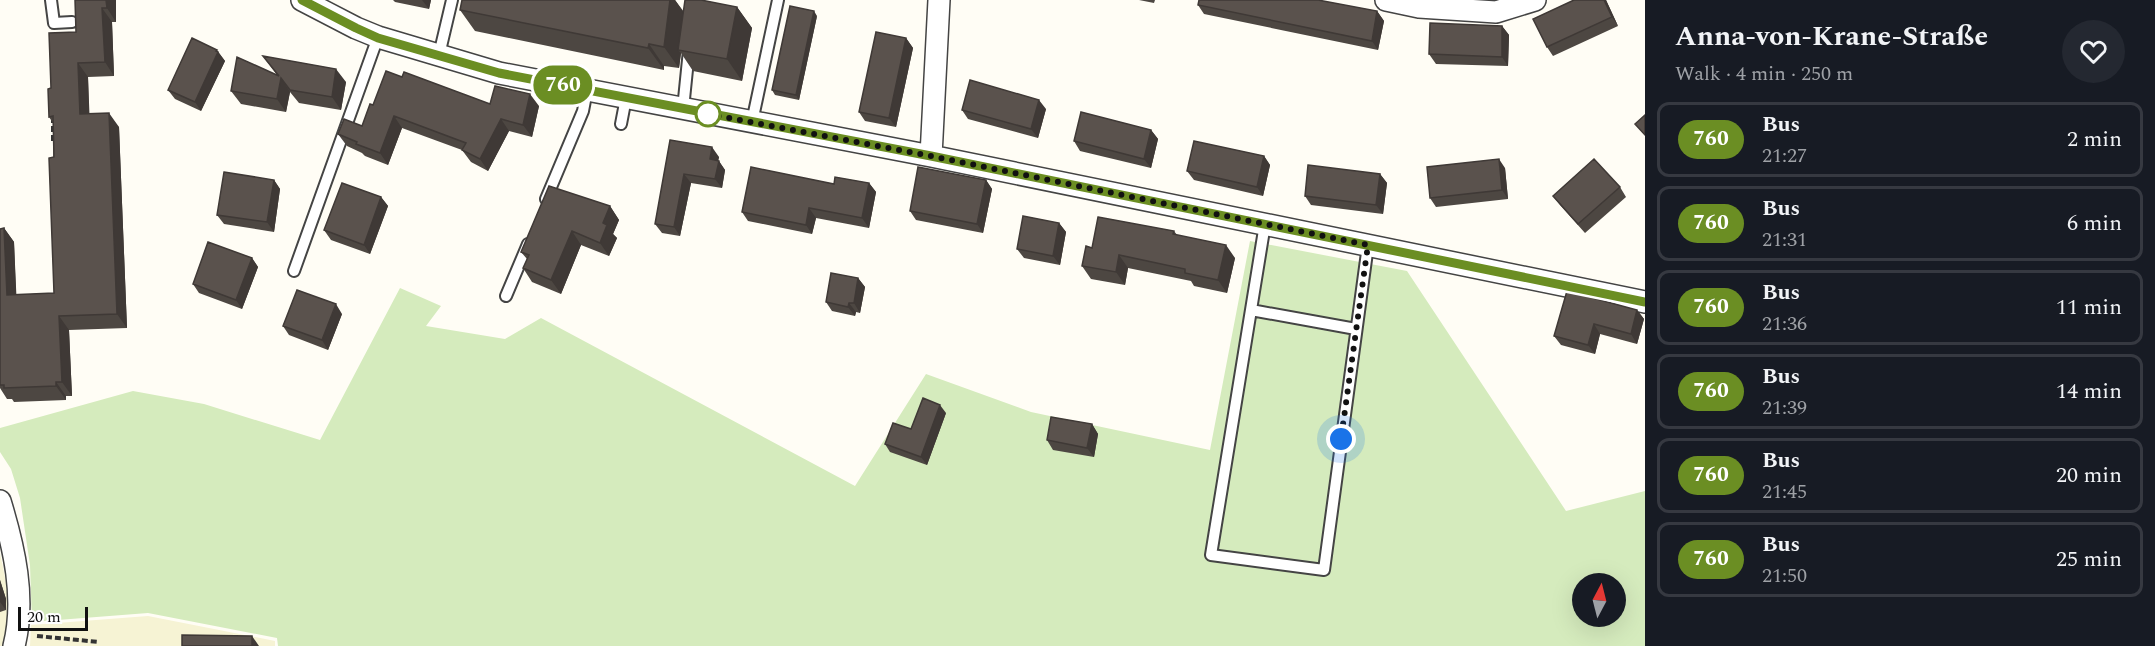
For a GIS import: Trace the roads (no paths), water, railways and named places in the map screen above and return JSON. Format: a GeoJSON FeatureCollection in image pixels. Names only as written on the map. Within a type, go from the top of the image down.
{"type":"FeatureCollection","features":[{"type":"Feature","properties":{"kind":"street"},"geometry":{"type":"LineString","coordinates":[[302,0],[378,38],[499,73],[931,156],[1645,302]]}},
{"type":"Feature","properties":{"kind":"street"},"geometry":{"type":"LineString","coordinates":[[931,156],[939,0]]}},
{"type":"Feature","properties":{"kind":"street"},"geometry":{"type":"LineString","coordinates":[[1386,0],[1419,7],[1496,12],[1535,0]]}},
{"type":"Feature","properties":{"kind":"street"},"geometry":{"type":"LineString","coordinates":[[0,501],[8,527],[18,584],[20,608],[16,640]]}},
{"type":"Feature","properties":{"kind":"lane"},"geometry":{"type":"LineString","coordinates":[[51,0],[54,23],[72,22]]}},
{"type":"Feature","properties":{"kind":"lane"},"geometry":{"type":"LineString","coordinates":[[439,55],[452,0]]}},
{"type":"Feature","properties":{"kind":"lane"},"geometry":{"type":"LineString","coordinates":[[752,122],[778,0]]}},
{"type":"Feature","properties":{"kind":"lane"},"geometry":{"type":"LineString","coordinates":[[294,271],[378,38]]}},
{"type":"Feature","properties":{"kind":"lane"},"geometry":{"type":"LineString","coordinates":[[683,109],[690,40]]}},
{"type":"Feature","properties":{"kind":"lane"},"geometry":{"type":"LineString","coordinates":[[542,209],[583,111],[587,90]]}},
{"type":"Feature","properties":{"kind":"lane"},"geometry":{"type":"LineString","coordinates":[[621,124],[626,98]]}},
{"type":"Feature","properties":{"kind":"lane"},"geometry":{"type":"LineString","coordinates":[[1265,224],[1211,555],[1324,570],[1368,245]]}},
{"type":"Feature","properties":{"kind":"lane"},"geometry":{"type":"LineString","coordinates":[[506,296],[533,230]]}},
{"type":"Feature","properties":{"kind":"lane"},"geometry":{"type":"LineString","coordinates":[[1251,310],[1356,329]]}}]}
